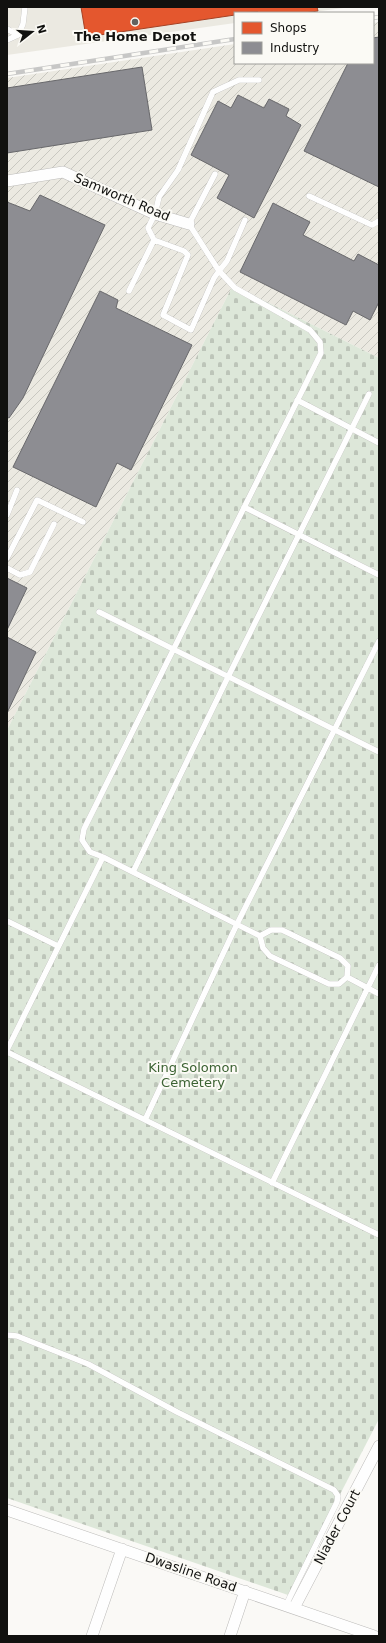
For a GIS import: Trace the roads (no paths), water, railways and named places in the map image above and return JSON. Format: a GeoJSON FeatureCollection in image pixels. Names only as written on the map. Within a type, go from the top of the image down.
{"type":"FeatureCollection","features":[{"type":"Feature","properties":{"kind":"street","name":"Samworth Road"},"geometry":{"type":"LineString","coordinates":[[7,181],[63,172],[155,214],[189,224]]}},
{"type":"Feature","properties":{"kind":"street","name":"Niader Court"},"geometry":{"type":"LineString","coordinates":[[290,1607],[379,1446]]}},
{"type":"Feature","properties":{"kind":"street","name":"Dwasline Road"},"geometry":{"type":"LineString","coordinates":[[7,1510],[374,1636]]}},
{"type":"Feature","properties":{"kind":"street"},"geometry":{"type":"LineString","coordinates":[[92,1636],[122,1549]]}},
{"type":"Feature","properties":{"kind":"street"},"geometry":{"type":"LineString","coordinates":[[230,1636],[245,1591]]}},
{"type":"Feature","properties":{"kind":"lane"},"geometry":{"type":"LineString","coordinates":[[7,40],[18,35],[23,24],[25,7]]}},
{"type":"Feature","properties":{"kind":"lane"},"geometry":{"type":"LineString","coordinates":[[7,29],[18,35]]}},
{"type":"Feature","properties":{"kind":"lane"},"geometry":{"type":"LineString","coordinates":[[245,220],[227,261],[214,278],[191,330],[163,315],[188,255],[154,240],[148,228],[155,214],[159,197],[178,170],[213,92],[239,80],[259,80]]}},
{"type":"Feature","properties":{"kind":"lane"},"geometry":{"type":"LineString","coordinates":[[215,174],[189,224],[218,272],[235,288],[310,330],[320,342],[321,353],[84,829],[82,840],[90,852],[103,857],[260,936],[263,948],[270,956],[329,984],[339,984],[347,977],[348,966],[340,958],[282,930],[271,930],[260,936]]}},
{"type":"Feature","properties":{"kind":"lane"},"geometry":{"type":"LineString","coordinates":[[309,196],[372,225],[379,221]]}},
{"type":"Feature","properties":{"kind":"lane"},"geometry":{"type":"LineString","coordinates":[[129,291],[154,240]]}},
{"type":"Feature","properties":{"kind":"lane"},"geometry":{"type":"LineString","coordinates":[[133,872],[369,394]]}},
{"type":"Feature","properties":{"kind":"lane"},"geometry":{"type":"LineString","coordinates":[[297,400],[379,443]]}},
{"type":"Feature","properties":{"kind":"lane"},"geometry":{"type":"LineString","coordinates":[[7,515],[17,490]]}},
{"type":"Feature","properties":{"kind":"lane"},"geometry":{"type":"LineString","coordinates":[[7,558],[37,500],[83,522]]}},
{"type":"Feature","properties":{"kind":"lane"},"geometry":{"type":"LineString","coordinates":[[244,507],[379,575]]}},
{"type":"Feature","properties":{"kind":"lane"},"geometry":{"type":"LineString","coordinates":[[7,568],[20,575],[30,572],[54,524]]}},
{"type":"Feature","properties":{"kind":"lane"},"geometry":{"type":"LineString","coordinates":[[99,612],[379,752]]}},
{"type":"Feature","properties":{"kind":"lane"},"geometry":{"type":"LineString","coordinates":[[144,1120],[237,924],[379,641]]}},
{"type":"Feature","properties":{"kind":"lane"},"geometry":{"type":"LineString","coordinates":[[103,857],[7,1051],[379,1235]]}},
{"type":"Feature","properties":{"kind":"lane"},"geometry":{"type":"LineString","coordinates":[[7,921],[58,946]]}},
{"type":"Feature","properties":{"kind":"lane"},"geometry":{"type":"LineString","coordinates":[[272,1183],[379,965]]}},
{"type":"Feature","properties":{"kind":"lane"},"geometry":{"type":"LineString","coordinates":[[347,977],[379,994]]}},
{"type":"Feature","properties":{"kind":"lane"},"geometry":{"type":"LineString","coordinates":[[7,1335],[17,1336],[88,1364],[177,1412],[334,1490],[338,1496],[337,1502],[290,1607]]}},
{"type":"Feature","properties":{"kind":"railway"},"geometry":{"type":"LineString","coordinates":[[374,18],[379,17]]}},
{"type":"Feature","properties":{"kind":"railway"},"geometry":{"type":"LineString","coordinates":[[7,74],[234,39]]}},
{"type":"Feature","properties":{"kind":"place","name":"The Home Depot"},"geometry":{"type":"Point","coordinates":[135,22]}},
{"type":"Feature","properties":{"kind":"park label","name":"King Solomon Cemetery"},"geometry":{"type":"Point","coordinates":[193,1074]}}]}
